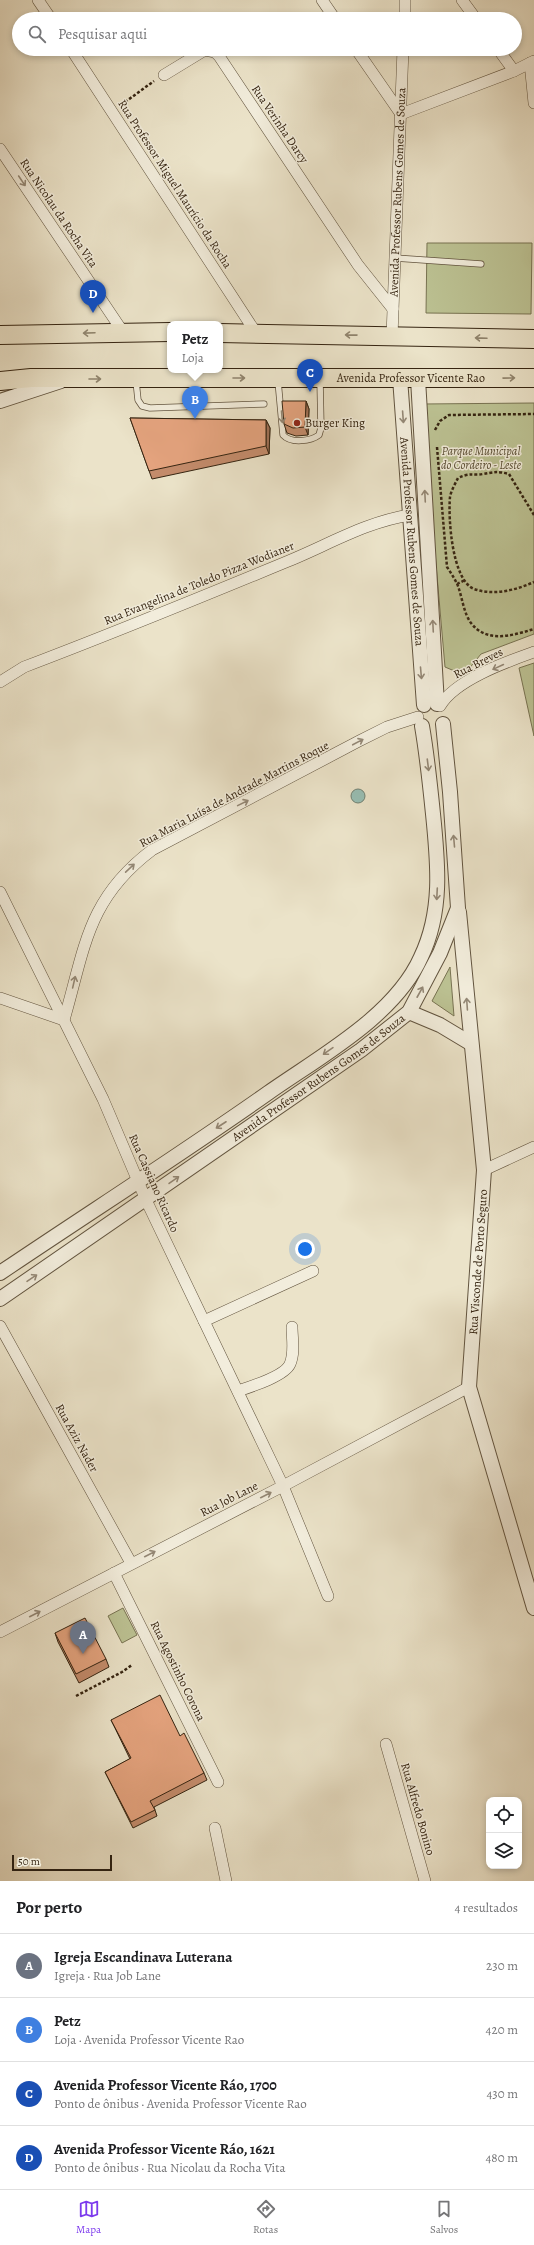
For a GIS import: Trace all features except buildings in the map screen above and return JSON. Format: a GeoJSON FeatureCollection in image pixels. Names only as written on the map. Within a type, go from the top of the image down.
{"type":"FeatureCollection","features":[{"type":"Feature","properties":{"kind":"main road"},"geometry":{"type":"LineString","coordinates":[[0,335],[167,332]]}},
{"type":"Feature","properties":{"kind":"main road"},"geometry":{"type":"LineString","coordinates":[[223,333],[534,340]]}},
{"type":"Feature","properties":{"kind":"main road","name":"Avenida Professor Vicente Rao"},"geometry":{"type":"LineString","coordinates":[[0,381],[31,378],[534,378]]}},
{"type":"Feature","properties":{"kind":"street"},"geometry":{"type":"LineString","coordinates":[[38,0],[46,12]]}},
{"type":"Feature","properties":{"kind":"street"},"geometry":{"type":"LineString","coordinates":[[322,0],[330,12]]}},
{"type":"Feature","properties":{"kind":"street"},"geometry":{"type":"LineString","coordinates":[[404,12],[405,0]]}},
{"type":"Feature","properties":{"kind":"street"},"geometry":{"type":"LineString","coordinates":[[462,0],[471,12]]}},
{"type":"Feature","properties":{"kind":"street","name":"Rua Professor Miguel Maurício da Rocha"},"geometry":{"type":"LineString","coordinates":[[76,56],[256,333]]}},
{"type":"Feature","properties":{"kind":"street","name":"Rua Verinha Darcy"},"geometry":{"type":"LineString","coordinates":[[164,75],[195,56]]}},
{"type":"Feature","properties":{"kind":"street","name":"Rua Verinha Darcy"},"geometry":{"type":"LineString","coordinates":[[219,56],[358,265],[393,309]]}},
{"type":"Feature","properties":{"kind":"street"},"geometry":{"type":"LineString","coordinates":[[361,56],[400,114],[514,71],[532,62],[534,103]]}},
{"type":"Feature","properties":{"kind":"street","name":"Avenida Professor Rubens Gomes de Souza"},"geometry":{"type":"LineString","coordinates":[[392,336],[403,56]]}},
{"type":"Feature","properties":{"kind":"street"},"geometry":{"type":"LineString","coordinates":[[503,56],[514,71]]}},
{"type":"Feature","properties":{"kind":"street","name":"Rua Nicolau da Rocha Vita"},"geometry":{"type":"LineString","coordinates":[[0,149],[123,332]]}},
{"type":"Feature","properties":{"kind":"street","name":"Avenida Professor Rubens Gomes de Souza"},"geometry":{"type":"LineString","coordinates":[[0,1273],[231,1118],[352,1034],[394,1000],[421,958],[434,920],[437,904],[436,843],[428,712],[400,378]]}},
{"type":"Feature","properties":{"kind":"street"},"geometry":{"type":"LineString","coordinates":[[0,401],[69,379]]}},
{"type":"Feature","properties":{"kind":"street","name":"Avenida Professor Rubens Gomes de Souza"},"geometry":{"type":"LineString","coordinates":[[418,379],[428,712]]}},
{"type":"Feature","properties":{"kind":"street","name":"Rua Evangelina de Toledo Pizza Wodianer"},"geometry":{"type":"LineString","coordinates":[[0,682],[24,667],[270,569],[370,526],[396,517],[411,515]]}},
{"type":"Feature","properties":{"kind":"street","name":"Rua Breves"},"geometry":{"type":"LineString","coordinates":[[428,712],[452,691],[497,667],[534,652]]}},
{"type":"Feature","properties":{"kind":"street"},"geometry":{"type":"LineString","coordinates":[[428,712],[433,730],[443,724]]}},
{"type":"Feature","properties":{"kind":"street","name":"Avenida Professor Rubens Gomes de Souza"},"geometry":{"type":"LineString","coordinates":[[0,1299],[146,1200],[361,1050],[409,1012],[440,953],[458,908],[451,807],[443,724],[445,716],[428,712]]}},
{"type":"Feature","properties":{"kind":"street","name":"Rua Maria Luísa de Andrade Martins Roque"},"geometry":{"type":"LineString","coordinates":[[64,1020],[84,945],[99,908],[117,882],[138,861],[152,850],[387,727],[428,712]]}},
{"type":"Feature","properties":{"kind":"street","name":"Rua Cassiano Ricardo"},"geometry":{"type":"LineString","coordinates":[[0,892],[103,1099],[146,1200],[283,1486]]}},
{"type":"Feature","properties":{"kind":"street","name":"Rua Visconde de Porto Seguro"},"geometry":{"type":"LineString","coordinates":[[458,908],[470,1043],[484,1170],[470,1387],[534,1608]]}},
{"type":"Feature","properties":{"kind":"street"},"geometry":{"type":"LineString","coordinates":[[0,998],[64,1020]]}},
{"type":"Feature","properties":{"kind":"street"},"geometry":{"type":"LineString","coordinates":[[409,1012],[440,1025],[470,1043]]}},
{"type":"Feature","properties":{"kind":"street"},"geometry":{"type":"LineString","coordinates":[[373,1018],[375,1028],[385,1032]]}},
{"type":"Feature","properties":{"kind":"street"},"geometry":{"type":"LineString","coordinates":[[352,1034],[359,1037],[361,1050]]}},
{"type":"Feature","properties":{"kind":"street"},"geometry":{"type":"LineString","coordinates":[[484,1170],[534,1148]]}},
{"type":"Feature","properties":{"kind":"street"},"geometry":{"type":"LineString","coordinates":[[204,1321],[313,1271]]}},
{"type":"Feature","properties":{"kind":"street","name":"Rua Aziz Nader"},"geometry":{"type":"LineString","coordinates":[[0,1326],[131,1563]]}},
{"type":"Feature","properties":{"kind":"street"},"geometry":{"type":"LineString","coordinates":[[238,1391],[284,1371],[290,1365],[292,1354],[292,1327]]}},
{"type":"Feature","properties":{"kind":"street","name":"Rua Job Lane"},"geometry":{"type":"LineString","coordinates":[[0,1632],[131,1563],[283,1486],[470,1387]]}},
{"type":"Feature","properties":{"kind":"street"},"geometry":{"type":"LineString","coordinates":[[283,1486],[328,1596]]}},
{"type":"Feature","properties":{"kind":"street","name":"Rua Agostinho Corona"},"geometry":{"type":"LineString","coordinates":[[114,1573],[218,1782]]}},
{"type":"Feature","properties":{"kind":"street","name":"Rua Alfredo Bonino"},"geometry":{"type":"LineString","coordinates":[[386,1744],[425,1881]]}},
{"type":"Feature","properties":{"kind":"street"},"geometry":{"type":"LineString","coordinates":[[215,1828],[226,1881]]}},
{"type":"Feature","properties":{"kind":"lane"},"geometry":{"type":"LineString","coordinates":[[395,258],[481,264]]}},
{"type":"Feature","properties":{"kind":"lane"},"geometry":{"type":"LineString","coordinates":[[278,379],[283,435],[291,440],[314,439],[319,435],[320,378]]}},
{"type":"Feature","properties":{"kind":"lane"},"geometry":{"type":"LineString","coordinates":[[136,379],[138,400],[142,406],[150,408],[264,404]]}},
{"type":"Feature","properties":{"kind":"path"},"geometry":{"type":"LineString","coordinates":[[112,111],[164,75]]}},
{"type":"Feature","properties":{"kind":"path"},"geometry":{"type":"LineString","coordinates":[[436,437],[435,429],[440,421],[449,415],[534,414]]}},
{"type":"Feature","properties":{"kind":"path"},"geometry":{"type":"LineString","coordinates":[[437,445],[448,567],[457,584],[471,623],[480,631],[498,637],[512,636],[534,629]]}},
{"type":"Feature","properties":{"kind":"path"},"geometry":{"type":"LineString","coordinates":[[534,515],[509,474],[496,470],[482,474],[469,472],[458,478],[450,496],[450,529],[453,549],[465,580],[473,589],[509,592],[534,582]]}},
{"type":"Feature","properties":{"kind":"path"},"geometry":{"type":"LineString","coordinates":[[457,584],[465,580]]}},
{"type":"Feature","properties":{"kind":"path"},"geometry":{"type":"LineString","coordinates":[[76,1696],[122,1672],[132,1665]]}},
{"type":"Feature","properties":{"kind":"green space"},"geometry":{"type":"Polygon","coordinates":[[[427,243],[532,243],[531,314],[426,313],[427,243]]]}},
{"type":"Feature","properties":{"kind":"green space","name":"Parque Municipal do Cordeiro - Leste"},"geometry":{"type":"Polygon","coordinates":[[[534,403],[534,634],[481,654],[464,675],[445,667],[422,404],[534,403]]]}},
{"type":"Feature","properties":{"kind":"green space"},"geometry":{"type":"Polygon","coordinates":[[[534,663],[534,736],[519,668],[534,663]]]}},
{"type":"Feature","properties":{"kind":"green space"},"geometry":{"type":"Polygon","coordinates":[[[450,967],[454,1016],[432,1001],[450,967]]]}},
{"type":"Feature","properties":{"kind":"green space"},"geometry":{"type":"Polygon","coordinates":[[[123,1608],[137,1635],[122,1643],[108,1616],[123,1608]]]}},
{"type":"Feature","properties":{"kind":"water"},"geometry":{"type":"Polygon","coordinates":[[[355,789],[361,789],[365,793],[365,799],[361,803],[355,803],[351,799],[351,793],[355,789]]]}},
{"type":"Feature","properties":{"kind":"place","name":"Avenida Professor Vicente Ráo, 1621"},"geometry":{"type":"Point","coordinates":[93,313]}},
{"type":"Feature","properties":{"kind":"place","name":"Avenida Professor Vicente Ráo, 1700"},"geometry":{"type":"Point","coordinates":[310,392]}},
{"type":"Feature","properties":{"kind":"place","name":"Petz"},"geometry":{"type":"Point","coordinates":[195,419]}},
{"type":"Feature","properties":{"kind":"place","name":"Burger King"},"geometry":{"type":"Point","coordinates":[297,423]}},
{"type":"Feature","properties":{"kind":"place","name":"Igreja Escandinava Luterana"},"geometry":{"type":"Point","coordinates":[83,1654]}}]}
